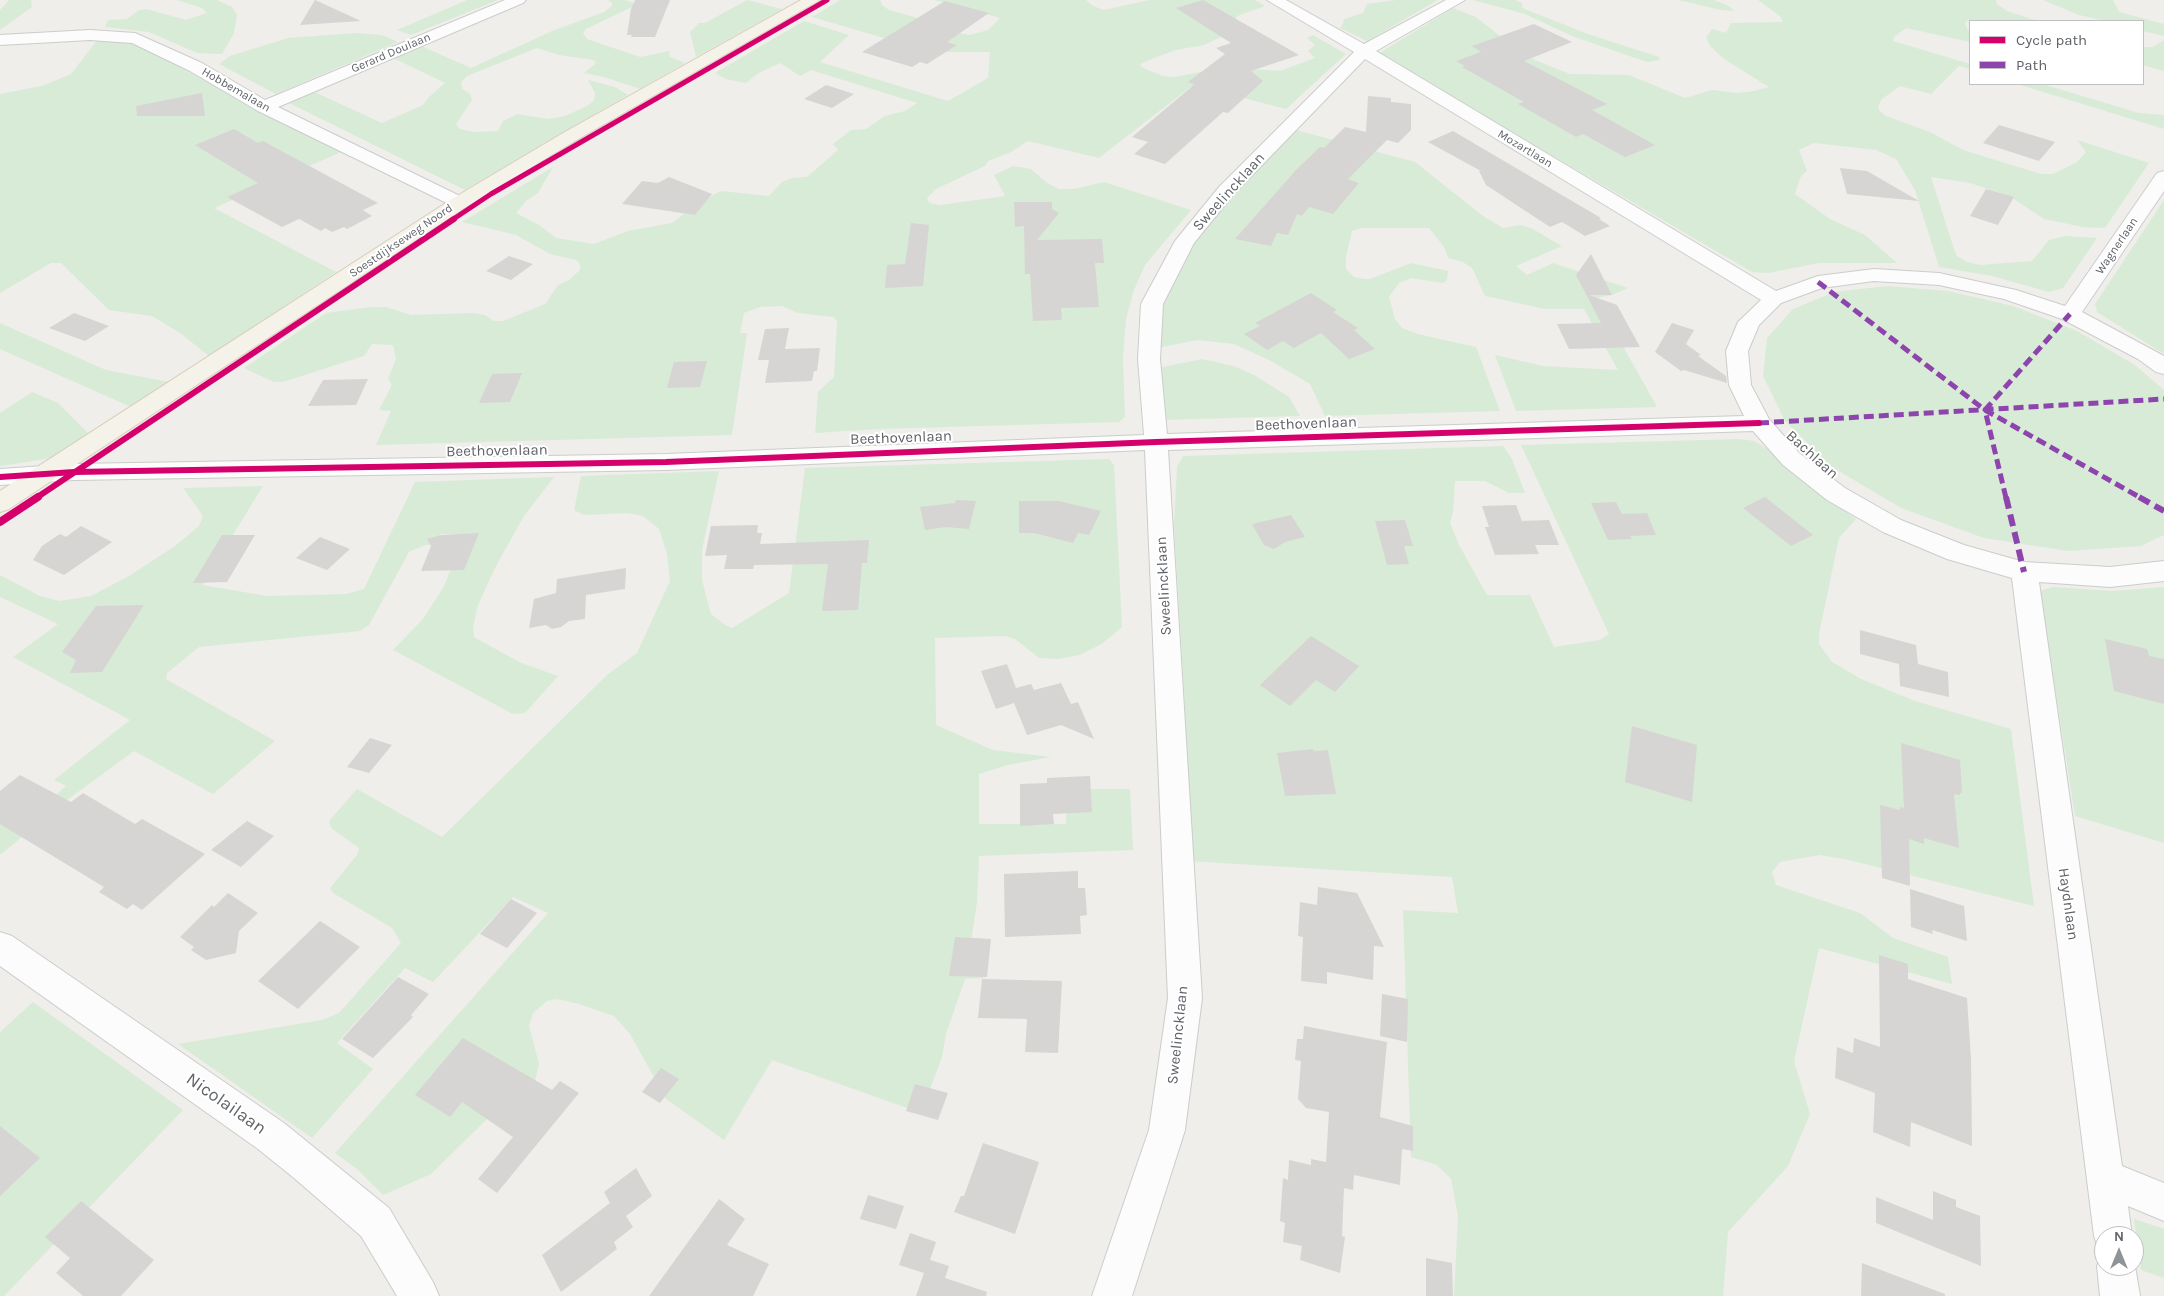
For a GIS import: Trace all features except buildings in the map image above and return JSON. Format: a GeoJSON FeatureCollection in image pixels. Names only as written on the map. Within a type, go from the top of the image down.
{"type":"FeatureCollection","features":[{"type":"Feature","properties":{"kind":"main road","name":"Soestdijkseweg Noord"},"geometry":{"type":"LineString","coordinates":[[0,503],[459,203],[570,137],[812,0]]}},
{"type":"Feature","properties":{"kind":"street","name":"Gerard Doulaan"},"geometry":{"type":"LineString","coordinates":[[264,107],[518,0]]}},
{"type":"Feature","properties":{"kind":"street","name":"Mozartlaan"},"geometry":{"type":"LineString","coordinates":[[1275,0],[1364,51],[1774,299]]}},
{"type":"Feature","properties":{"kind":"street","name":"Sweelincklaan"},"geometry":{"type":"LineString","coordinates":[[1112,1296],[1167,1130],[1186,998],[1156,442],[1149,358],[1152,304],[1185,241],[1226,191],[1364,51],[1457,0]]}},
{"type":"Feature","properties":{"kind":"street","name":"Hobbemalaan"},"geometry":{"type":"LineString","coordinates":[[0,40],[90,34],[135,38],[196,67],[264,107],[459,203]]}},
{"type":"Feature","properties":{"kind":"street","name":"Wagnerlaan"},"geometry":{"type":"LineString","coordinates":[[2070,314],[2164,177]]}},
{"type":"Feature","properties":{"kind":"street","name":"Bachlaan"},"geometry":{"type":"LineString","coordinates":[[2164,367],[2146,354],[2070,314],[2009,294],[1939,279],[1874,275],[1818,282],[1774,299],[1749,322],[1737,351],[1740,385],[1759,423],[1791,459],[1836,494],[1884,521],[1956,552],[2024,572],[2110,577],[2164,571]]}},
{"type":"Feature","properties":{"kind":"street","name":"Beethovenlaan"},"geometry":{"type":"LineString","coordinates":[[0,477],[44,474],[666,462],[1156,442],[1759,423]]}},
{"type":"Feature","properties":{"kind":"street","name":"Haydnlaan"},"geometry":{"type":"LineString","coordinates":[[2024,572],[2112,1226]]}},
{"type":"Feature","properties":{"kind":"street","name":"Nicolailaan"},"geometry":{"type":"LineString","coordinates":[[0,947],[271,1136],[307,1165],[374,1222],[419,1296]]}},
{"type":"Feature","properties":{"kind":"street"},"geometry":{"type":"LineString","coordinates":[[2105,1178],[2164,1202]]}},
{"type":"Feature","properties":{"kind":"street"},"geometry":{"type":"LineString","coordinates":[[2118,1276],[2120,1296]]}},
{"type":"Feature","properties":{"kind":"green space"},"geometry":{"type":"Polygon","coordinates":[[[9,0],[31,0],[32,7],[0,30],[0,10],[9,0]]]}},
{"type":"Feature","properties":{"kind":"green space"},"geometry":{"type":"Polygon","coordinates":[[[177,0],[217,0],[232,7],[237,15],[234,33],[222,54],[197,53],[149,32],[105,27],[108,20],[127,19],[139,10],[146,9],[186,20],[207,13],[202,8],[177,0]]]}},
{"type":"Feature","properties":{"kind":"green space"},"geometry":{"type":"Polygon","coordinates":[[[467,0],[498,0],[411,35],[397,30],[467,0]]]}},
{"type":"Feature","properties":{"kind":"green space"},"geometry":{"type":"Polygon","coordinates":[[[608,0],[624,0],[638,4],[586,29],[583,33],[587,39],[640,57],[669,51],[670,57],[685,63],[640,89],[604,77],[584,73],[595,64],[596,62],[593,60],[559,55],[537,48],[467,76],[461,82],[462,89],[470,94],[472,100],[456,124],[460,129],[474,132],[498,131],[503,121],[518,114],[548,119],[565,116],[587,106],[594,100],[595,93],[588,80],[615,87],[628,95],[465,190],[287,102],[312,91],[382,123],[423,105],[445,83],[391,57],[419,45],[471,68],[552,31],[604,12],[612,6],[612,3],[608,0]]]}},
{"type":"Feature","properties":{"kind":"green space"},"geometry":{"type":"Polygon","coordinates":[[[747,0],[782,9],[696,57],[690,32],[699,23],[705,23],[747,0]]]}},
{"type":"Feature","properties":{"kind":"green space"},"geometry":{"type":"Polygon","coordinates":[[[840,0],[880,0],[882,5],[889,10],[943,25],[953,32],[970,35],[988,30],[1000,18],[934,0],[1086,0],[1093,6],[1104,10],[1149,0],[1255,0],[1265,6],[1237,16],[1229,33],[1204,45],[1176,50],[1154,58],[1140,64],[1141,67],[1163,76],[1175,77],[1200,72],[1251,69],[1280,71],[1315,58],[1308,51],[1315,45],[1307,38],[1313,35],[1346,54],[1286,109],[1193,85],[1099,158],[1028,141],[1011,152],[988,161],[985,166],[936,189],[927,198],[929,203],[940,205],[1005,196],[994,175],[1013,166],[1031,169],[1047,183],[1059,189],[1074,189],[1104,182],[1191,210],[1145,265],[1134,290],[1126,319],[1123,358],[1125,417],[1119,422],[878,429],[815,433],[818,392],[834,377],[837,321],[834,317],[798,313],[782,306],[760,307],[744,313],[740,333],[747,333],[732,435],[376,445],[391,411],[379,410],[392,385],[388,379],[396,359],[393,345],[372,344],[364,356],[283,382],[274,382],[244,368],[326,313],[386,307],[411,315],[473,313],[485,315],[494,321],[503,321],[545,304],[558,285],[569,280],[580,270],[580,264],[576,260],[550,254],[516,235],[462,222],[553,167],[538,193],[526,201],[516,213],[539,225],[556,238],[594,244],[628,231],[672,223],[700,202],[721,191],[769,196],[782,182],[792,178],[807,177],[838,150],[833,144],[851,130],[866,129],[885,116],[905,111],[917,103],[811,70],[800,76],[780,63],[757,74],[746,83],[726,79],[715,73],[804,21],[849,35],[820,62],[948,101],[988,78],[990,52],[947,52],[898,38],[894,41],[812,17],[840,0]]]}},
{"type":"Feature","properties":{"kind":"green space"},"geometry":{"type":"Polygon","coordinates":[[[1396,0],[1438,0],[1367,41],[1340,28],[1344,19],[1363,13],[1367,4],[1396,0]]]}},
{"type":"Feature","properties":{"kind":"green space"},"geometry":{"type":"Polygon","coordinates":[[[1473,0],[1515,0],[1522,3],[1522,8],[1588,34],[1659,57],[1660,60],[1648,62],[1638,59],[1572,36],[1525,14],[1473,0]]]}},
{"type":"Feature","properties":{"kind":"green space"},"geometry":{"type":"Polygon","coordinates":[[[1678,0],[1714,0],[1729,6],[1734,11],[1721,10],[1678,0]]]}},
{"type":"Feature","properties":{"kind":"green space"},"geometry":{"type":"Polygon","coordinates":[[[1758,0],[1996,0],[1997,4],[2007,11],[2035,20],[1969,20],[1966,21],[1965,25],[1969,31],[1969,42],[1906,28],[1894,37],[1893,41],[1969,64],[1969,69],[1959,66],[1931,94],[1900,86],[1882,99],[1878,106],[1879,110],[1886,116],[1930,132],[1963,150],[2041,174],[2053,174],[2077,162],[2086,152],[2077,140],[2149,163],[2105,228],[2083,227],[2044,219],[2009,196],[1970,183],[1931,177],[1954,249],[1957,256],[1967,262],[1980,265],[2032,261],[2049,240],[2066,236],[2097,238],[2063,288],[2049,292],[1992,276],[1939,267],[1915,190],[1896,159],[1876,150],[1814,143],[1799,150],[1807,171],[1801,176],[1795,194],[1830,219],[1865,235],[1897,263],[1819,263],[1768,273],[1752,272],[1378,54],[1453,8],[1476,17],[1515,48],[1537,61],[1570,74],[1629,75],[1685,98],[1712,90],[1737,93],[1769,87],[1724,59],[1710,46],[1706,38],[1712,29],[1726,33],[1731,23],[1783,22],[1780,16],[1758,0]]]}},
{"type":"Feature","properties":{"kind":"green space"},"geometry":{"type":"Polygon","coordinates":[[[2043,0],[2113,0],[2119,12],[2164,24],[2164,36],[2144,31],[2144,20],[2101,20],[2079,15],[2043,0]]]}},
{"type":"Feature","properties":{"kind":"green space"},"geometry":{"type":"Polygon","coordinates":[[[356,33],[382,35],[398,42],[276,94],[219,64],[230,56],[288,38],[356,33]]]}},
{"type":"Feature","properties":{"kind":"green space"},"geometry":{"type":"Polygon","coordinates":[[[99,38],[132,42],[341,152],[214,208],[336,272],[209,356],[180,333],[152,316],[109,310],[61,263],[51,263],[0,293],[0,94],[42,86],[71,74],[99,38]]]}},
{"type":"Feature","properties":{"kind":"green space"},"geometry":{"type":"Polygon","coordinates":[[[2164,40],[2164,71],[2144,65],[2144,47],[2153,47],[2164,40]]]}},
{"type":"Feature","properties":{"kind":"green space"},"geometry":{"type":"Polygon","coordinates":[[[2020,85],[2045,85],[2139,113],[2164,115],[2164,129],[2020,85]]]}},
{"type":"Feature","properties":{"kind":"green space"},"geometry":{"type":"Polygon","coordinates":[[[1296,130],[1415,162],[1483,216],[1503,228],[1521,225],[1531,228],[1562,246],[1516,266],[1527,275],[1553,263],[1628,288],[1612,295],[1596,298],[1657,407],[1516,411],[1495,355],[1543,366],[1618,370],[1584,309],[1545,309],[1485,296],[1472,268],[1463,262],[1448,258],[1444,247],[1429,228],[1361,228],[1352,231],[1346,257],[1346,269],[1354,277],[1364,279],[1370,279],[1411,263],[1448,271],[1447,280],[1443,283],[1411,278],[1399,283],[1389,297],[1395,319],[1402,328],[1418,334],[1476,347],[1500,411],[1325,416],[1310,384],[1269,360],[1234,344],[1198,340],[1157,348],[1158,310],[1188,253],[1210,218],[1296,130]]]}},
{"type":"Feature","properties":{"kind":"green space"},"geometry":{"type":"Polygon","coordinates":[[[2164,200],[2164,354],[2097,312],[2095,304],[2164,200]]]}},
{"type":"Feature","properties":{"kind":"green space"},"geometry":{"type":"Polygon","coordinates":[[[1887,286],[1948,291],[2013,306],[2077,331],[2135,365],[2164,390],[2164,535],[2141,546],[2068,551],[1984,538],[1901,508],[1832,467],[1785,421],[1763,376],[1767,338],[1793,309],[1834,292],[1887,286]]]}},
{"type":"Feature","properties":{"kind":"green space"},"geometry":{"type":"Polygon","coordinates":[[[0,323],[106,370],[169,382],[131,407],[0,349],[0,323]]]}},
{"type":"Feature","properties":{"kind":"green space"},"geometry":{"type":"Polygon","coordinates":[[[1202,359],[1234,366],[1256,376],[1289,397],[1300,416],[1162,420],[1158,368],[1202,359]]]}},
{"type":"Feature","properties":{"kind":"green space"},"geometry":{"type":"Polygon","coordinates":[[[32,392],[58,403],[89,434],[52,458],[0,466],[0,413],[32,392]]]}},
{"type":"Feature","properties":{"kind":"green space"},"geometry":{"type":"Polygon","coordinates":[[[1740,439],[1754,441],[1766,448],[1813,489],[1856,519],[1839,538],[1819,634],[1819,644],[1832,662],[1861,679],[1915,701],[2011,729],[2034,906],[1849,860],[1820,855],[1780,862],[1772,872],[1776,885],[1860,913],[1893,938],[1948,957],[1952,984],[1819,948],[1794,1061],[1810,1114],[1788,1166],[1728,1232],[1723,1296],[1454,1296],[1458,1216],[1451,1179],[1437,1165],[1411,1157],[1403,910],[1458,913],[1452,877],[1189,861],[1185,708],[1174,525],[1177,467],[1183,456],[1503,446],[1512,459],[1525,493],[1509,493],[1485,481],[1455,481],[1453,512],[1450,523],[1459,545],[1487,595],[1530,595],[1554,647],[1600,640],[1609,634],[1521,445],[1740,439]]]}},
{"type":"Feature","properties":{"kind":"green space"},"geometry":{"type":"Polygon","coordinates":[[[1109,459],[1114,465],[1122,627],[1103,643],[1080,655],[1058,659],[1039,658],[1015,639],[1005,636],[935,638],[936,725],[993,750],[1051,757],[1008,765],[979,774],[979,824],[1066,824],[1067,789],[1130,789],[1133,850],[979,856],[977,902],[970,948],[985,955],[983,978],[965,979],[946,1034],[942,1057],[921,1113],[772,1060],[724,1140],[666,1099],[630,1034],[614,1016],[557,999],[547,1001],[533,1013],[529,1026],[539,1064],[530,1101],[520,1110],[487,1119],[431,1174],[383,1195],[357,1169],[335,1153],[548,913],[513,897],[433,982],[405,968],[337,1043],[373,1069],[312,1138],[178,1044],[322,1020],[339,1013],[401,943],[392,928],[333,893],[330,888],[357,855],[359,848],[331,828],[329,821],[357,789],[442,837],[607,675],[637,653],[670,581],[667,554],[659,529],[643,516],[628,513],[584,515],[574,510],[581,476],[719,471],[702,550],[702,580],[711,614],[732,628],[789,593],[805,468],[1109,459]]]}},
{"type":"Feature","properties":{"kind":"green space"},"geometry":{"type":"Polygon","coordinates":[[[554,477],[524,516],[496,566],[478,605],[473,627],[474,637],[519,662],[558,676],[525,713],[513,714],[393,650],[423,619],[443,588],[466,534],[441,534],[435,544],[425,545],[409,552],[369,625],[360,631],[199,647],[167,673],[166,679],[275,741],[213,794],[134,751],[63,803],[0,855],[0,823],[19,828],[66,786],[54,780],[130,720],[13,657],[58,624],[0,597],[0,575],[40,596],[59,601],[91,596],[129,576],[175,546],[199,526],[203,516],[183,488],[263,486],[202,585],[267,596],[346,594],[364,589],[415,482],[554,477]]]}},
{"type":"Feature","properties":{"kind":"green space"},"geometry":{"type":"Polygon","coordinates":[[[2053,587],[2112,591],[2164,587],[2164,843],[2075,816],[2040,591],[2053,587]]]}},
{"type":"Feature","properties":{"kind":"green space"},"geometry":{"type":"Polygon","coordinates":[[[33,1002],[183,1110],[4,1296],[0,1296],[0,1032],[33,1002]]]}},
{"type":"Feature","properties":{"kind":"green space"},"geometry":{"type":"Polygon","coordinates":[[[2134,1219],[2164,1229],[2164,1278],[2144,1271],[2144,1226],[2135,1226],[2134,1219]]]}},
{"type":"Feature","properties":{"kind":"marked path"},"geometry":{"type":"LineString","coordinates":[[1818,282],[1985,410],[2164,511]]}},
{"type":"Feature","properties":{"kind":"marked path"},"geometry":{"type":"LineString","coordinates":[[2024,572],[1985,410],[2070,314]]}},
{"type":"Feature","properties":{"kind":"marked path"},"geometry":{"type":"LineString","coordinates":[[1759,423],[2164,399]]}},
{"type":"Feature","properties":{"kind":"cycle path"},"geometry":{"type":"LineString","coordinates":[[0,522],[491,194],[827,0]]}},
{"type":"Feature","properties":{"kind":"cycle path"},"geometry":{"type":"LineString","coordinates":[[0,477],[74,472],[666,462],[1156,442],[1759,423]]}}]}
